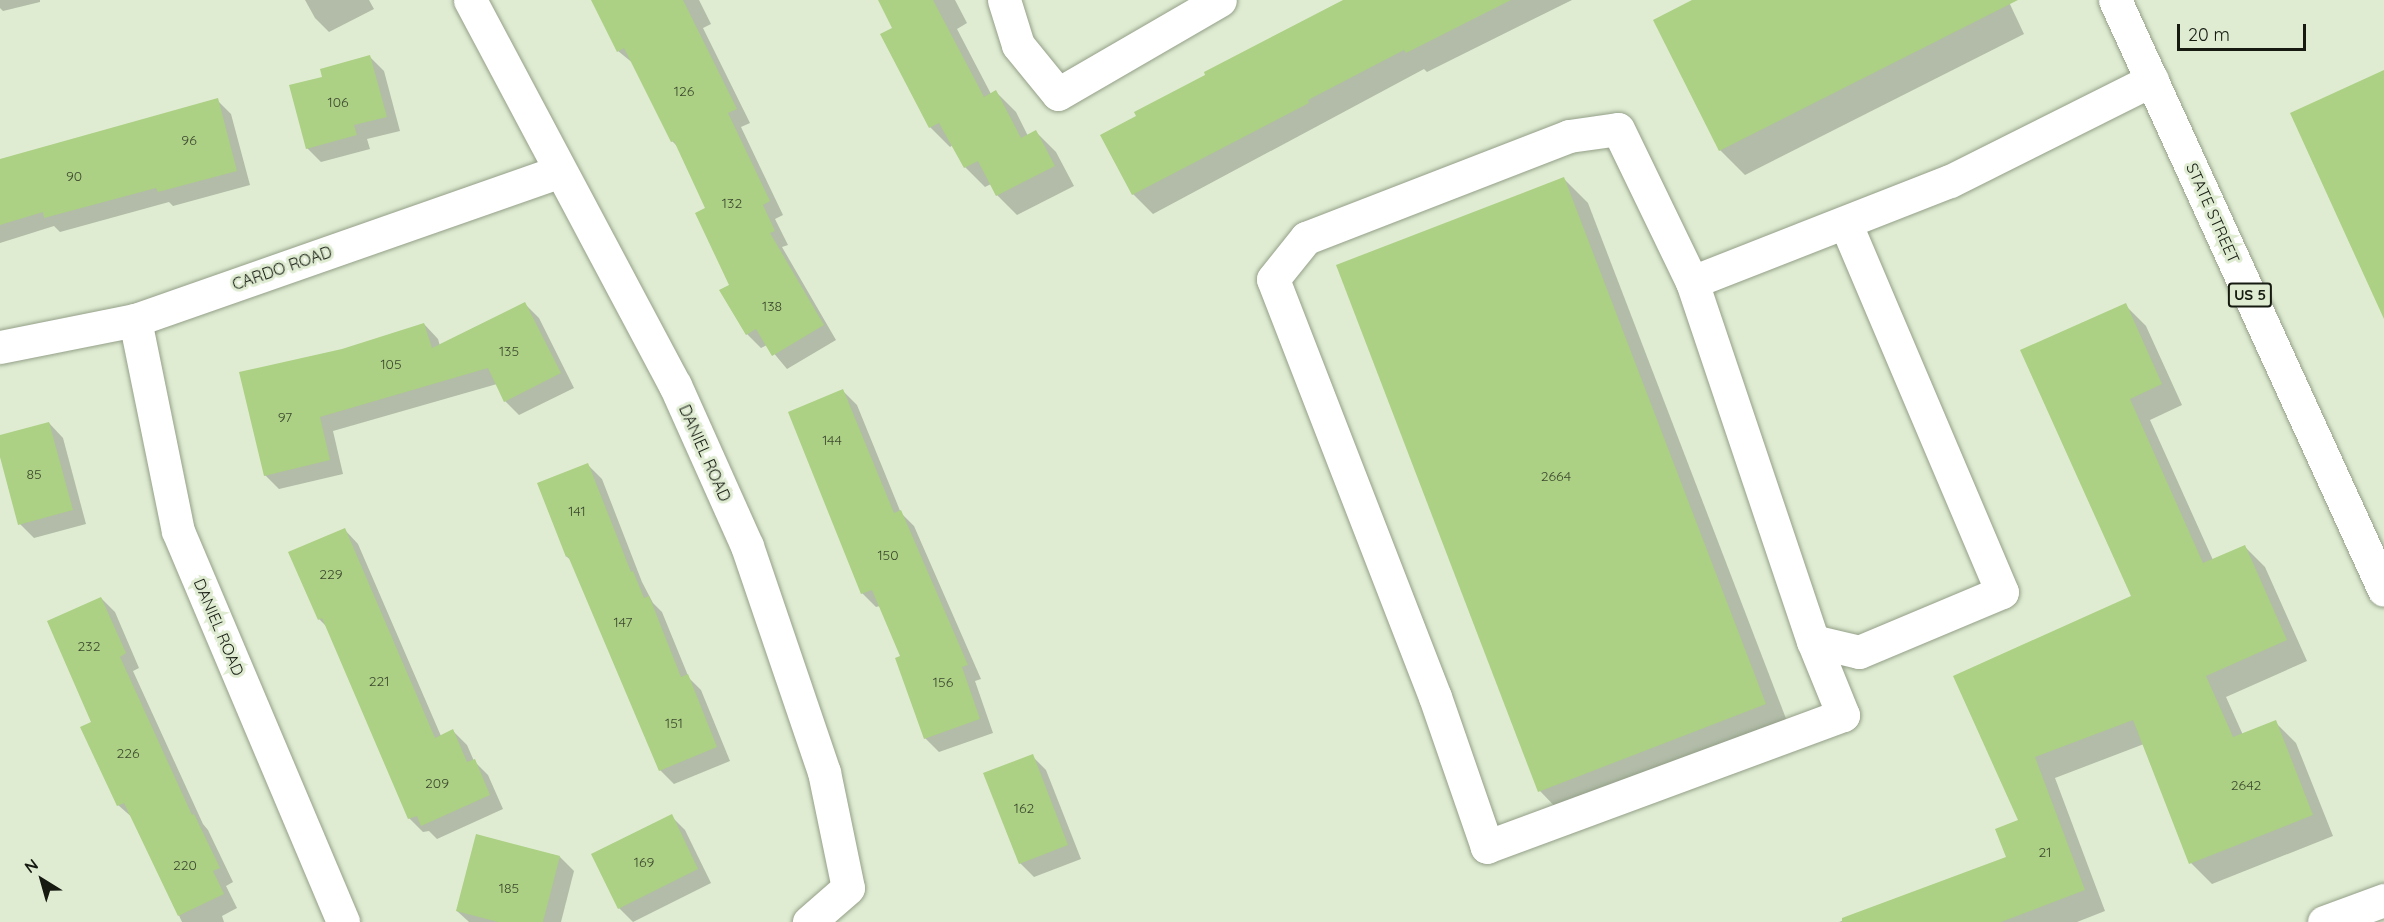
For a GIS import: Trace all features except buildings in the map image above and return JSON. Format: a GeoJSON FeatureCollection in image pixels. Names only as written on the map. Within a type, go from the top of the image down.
{"type":"FeatureCollection","features":[{"type":"Feature","properties":{"kind":"street","name":"DANIEL ROAD"},"geometry":{"type":"LineString","coordinates":[[470,0],[675,385],[747,546],[824,772],[848,888],[809,922]]}},
{"type":"Feature","properties":{"kind":"street"},"geometry":{"type":"LineString","coordinates":[[1004,0],[1018,45],[1059,94],[1220,0]]}},
{"type":"Feature","properties":{"kind":"street","name":"STATE STREET"},"geometry":{"type":"LineString","coordinates":[[2115,0],[2384,590]]}},
{"type":"Feature","properties":{"kind":"street"},"geometry":{"type":"LineString","coordinates":[[1692,282],[1950,181],[2152,80]]}},
{"type":"Feature","properties":{"kind":"street"},"geometry":{"type":"LineString","coordinates":[[1618,129],[1692,282],[1813,641],[1843,715],[1487,847],[1435,697],[1273,279],[1306,238],[1569,136],[1618,129]]}},
{"type":"Feature","properties":{"kind":"street","name":"CARDO ROAD"},"geometry":{"type":"LineString","coordinates":[[0,347],[135,320],[560,171]]}},
{"type":"Feature","properties":{"kind":"street"},"geometry":{"type":"LineString","coordinates":[[1813,641],[1860,652],[2002,592],[1845,223]]}},
{"type":"Feature","properties":{"kind":"street","name":"DANIEL ROAD"},"geometry":{"type":"LineString","coordinates":[[135,320],[178,531],[343,922]]}},
{"type":"Feature","properties":{"kind":"street"},"geometry":{"type":"LineString","coordinates":[[2324,922],[2384,900]]}}]}
